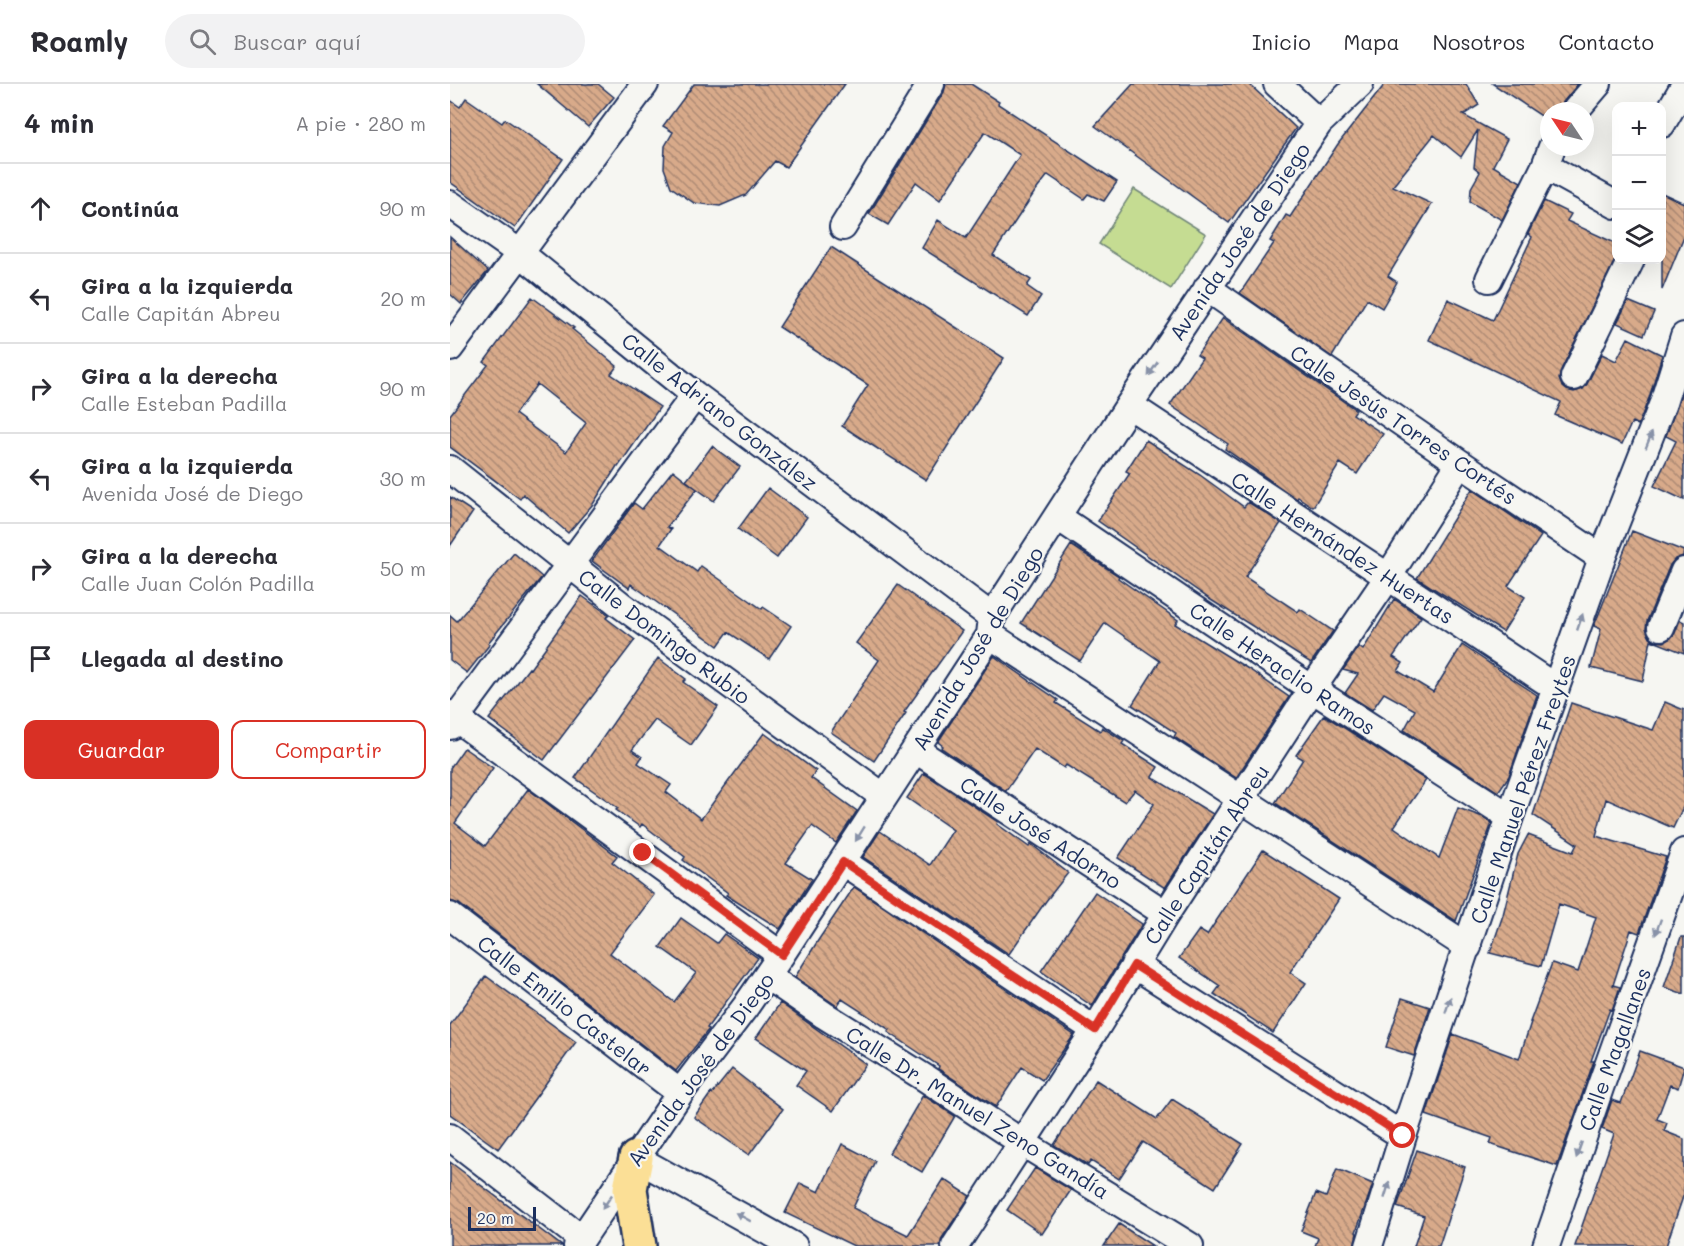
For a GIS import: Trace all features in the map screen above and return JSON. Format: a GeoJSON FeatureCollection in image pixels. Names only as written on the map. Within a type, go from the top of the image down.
{"type":"FeatureCollection","features":[{"type":"Feature","properties":{"kind":"main road"},"geometry":{"type":"LineString","coordinates":[[636,1158],[630,1189],[639,1246]]}},
{"type":"Feature","properties":{"kind":"street"},"geometry":{"type":"LineString","coordinates":[[450,348],[645,84]]}},
{"type":"Feature","properties":{"kind":"street"},"geometry":{"type":"LineString","coordinates":[[843,227],[931,84]]}},
{"type":"Feature","properties":{"kind":"street"},"geometry":{"type":"LineString","coordinates":[[1277,84],[1319,123]]}},
{"type":"Feature","properties":{"kind":"street","name":"Avenida José de Diego"},"geometry":{"type":"LineString","coordinates":[[579,1242],[680,1094],[782,955],[916,750],[1129,405],[1207,288],[1319,123],[1360,84]]}},
{"type":"Feature","properties":{"kind":"street"},"geometry":{"type":"LineString","coordinates":[[1583,102],[1598,84]]}},
{"type":"Feature","properties":{"kind":"street"},"geometry":{"type":"LineString","coordinates":[[1666,117],[1684,86]]}},
{"type":"Feature","properties":{"kind":"street"},"geometry":{"type":"LineString","coordinates":[[1489,279],[1548,157],[1612,199]]}},
{"type":"Feature","properties":{"kind":"street","name":"Calle Adriano González"},"geometry":{"type":"LineString","coordinates":[[450,204],[520,253],[695,395],[991,626],[1243,799],[1467,947]]}},
{"type":"Feature","properties":{"kind":"street"},"geometry":{"type":"LineString","coordinates":[[1574,377],[1629,264]]}},
{"type":"Feature","properties":{"kind":"street","name":"Calle Jesús Torres Cortés"},"geometry":{"type":"LineString","coordinates":[[1207,288],[1602,558]]}},
{"type":"Feature","properties":{"kind":"street","name":"Calle Manuel Pérez Freytes"},"geometry":{"type":"LineString","coordinates":[[1369,1246],[1403,1136],[1510,817],[1602,558],[1664,403],[1684,336]]}},
{"type":"Feature","properties":{"kind":"street"},"geometry":{"type":"LineString","coordinates":[[695,395],[570,565],[452,719],[782,955]]}},
{"type":"Feature","properties":{"kind":"street","name":"Calle Hernández Huertas"},"geometry":{"type":"LineString","coordinates":[[1129,405],[1556,688]]}},
{"type":"Feature","properties":{"kind":"street","name":"Calle Capitán Abreu"},"geometry":{"type":"LineString","coordinates":[[955,1246],[1095,1030],[1166,914],[1243,799],[1312,689],[1388,577],[1460,463]]}},
{"type":"Feature","properties":{"kind":"street","name":"Calle Domingo Rubio"},"geometry":{"type":"LineString","coordinates":[[450,469],[621,605],[884,797]]}},
{"type":"Feature","properties":{"kind":"street","name":"Calle Heraclio Ramos"},"geometry":{"type":"LineString","coordinates":[[1058,517],[1312,689],[1510,817]]}},
{"type":"Feature","properties":{"kind":"street"},"geometry":{"type":"LineString","coordinates":[[1662,627],[1684,572]]}},
{"type":"Feature","properties":{"kind":"street","name":"Calle José Adorno"},"geometry":{"type":"LineString","coordinates":[[916,750],[1166,914]]}},
{"type":"Feature","properties":{"kind":"street","name":"Calle Magallanes"},"geometry":{"type":"LineString","coordinates":[[1546,1246],[1684,852]]}},
{"type":"Feature","properties":{"kind":"street"},"geometry":{"type":"LineString","coordinates":[[843,862],[1095,1030]]}},
{"type":"Feature","properties":{"kind":"street","name":"Calle Emilio Castelar"},"geometry":{"type":"LineString","coordinates":[[450,916],[680,1094]]}},
{"type":"Feature","properties":{"kind":"street"},"geometry":{"type":"LineString","coordinates":[[1134,965],[1403,1136]]}},
{"type":"Feature","properties":{"kind":"street","name":"Calle Dr. Manuel Zeno Gandía"},"geometry":{"type":"LineString","coordinates":[[767,976],[1021,1142],[1190,1246]]}},
{"type":"Feature","properties":{"kind":"street"},"geometry":{"type":"LineString","coordinates":[[450,1137],[579,1242]]}},
{"type":"Feature","properties":{"kind":"street"},"geometry":{"type":"LineString","coordinates":[[636,1158],[794,1246]]}},
{"type":"Feature","properties":{"kind":"green space"},"geometry":{"type":"Polygon","coordinates":[[[1134,189],[1206,234],[1171,289],[1099,244],[1134,189]]]}},
{"type":"Feature","properties":{"kind":"building"},"geometry":{"type":"Polygon","coordinates":[[[537,84],[598,84],[614,97],[588,127],[537,84]]]}},
{"type":"Feature","properties":{"kind":"building"},"geometry":{"type":"Polygon","coordinates":[[[694,84],[845,84],[786,167],[775,161],[746,195],[720,206],[694,203],[671,187],[664,168],[665,146],[673,132],[663,126],[694,84]]]}},
{"type":"Feature","properties":{"kind":"building"},"geometry":{"type":"Polygon","coordinates":[[[946,84],[971,84],[1117,182],[1104,201],[1088,194],[1084,199],[1048,175],[1034,193],[993,255],[1031,280],[1027,286],[1041,296],[1028,316],[922,248],[938,220],[966,238],[1020,155],[985,132],[940,200],[916,182],[888,225],[869,214],[944,92],[946,84]]]}},
{"type":"Feature","properties":{"kind":"building"},"geometry":{"type":"Polygon","coordinates":[[[1133,84],[1249,84],[1296,128],[1229,223],[1095,126],[1133,84]]]}},
{"type":"Feature","properties":{"kind":"building"},"geometry":{"type":"Polygon","coordinates":[[[1385,84],[1466,84],[1479,105],[1463,115],[1507,139],[1493,166],[1521,182],[1502,220],[1470,202],[1471,188],[1480,172],[1474,167],[1478,130],[1461,157],[1434,135],[1393,186],[1432,204],[1388,276],[1397,282],[1382,308],[1367,299],[1332,357],[1240,293],[1274,243],[1270,241],[1286,215],[1290,217],[1338,144],[1385,84]]]}},
{"type":"Feature","properties":{"kind":"building"},"geometry":{"type":"Polygon","coordinates":[[[1493,84],[1578,84],[1563,102],[1540,102],[1540,115],[1493,84]]]}},
{"type":"Feature","properties":{"kind":"building"},"geometry":{"type":"Polygon","coordinates":[[[466,98],[502,123],[505,119],[563,159],[515,228],[450,182],[450,100],[460,107],[466,98]]]}},
{"type":"Feature","properties":{"kind":"building"},"geometry":{"type":"Polygon","coordinates":[[[1666,195],[1684,203],[1684,236],[1662,290],[1662,264],[1666,264],[1666,195]]]}},
{"type":"Feature","properties":{"kind":"building"},"geometry":{"type":"Polygon","coordinates":[[[1544,201],[1571,214],[1567,221],[1612,242],[1613,264],[1561,370],[1559,379],[1567,390],[1574,392],[1583,389],[1602,354],[1616,361],[1628,338],[1662,355],[1638,425],[1632,422],[1622,444],[1555,415],[1561,402],[1429,340],[1448,299],[1493,320],[1532,237],[1528,234],[1544,201]]]}},
{"type":"Feature","properties":{"kind":"building"},"geometry":{"type":"Polygon","coordinates":[[[450,237],[488,271],[461,304],[450,294],[450,237]]]}},
{"type":"Feature","properties":{"kind":"building"},"geometry":{"type":"Polygon","coordinates":[[[831,247],[1004,358],[926,480],[842,426],[868,385],[779,327],[831,247]]]}},
{"type":"Feature","properties":{"kind":"building"},"geometry":{"type":"Polygon","coordinates":[[[532,297],[574,328],[572,329],[617,366],[611,374],[660,407],[617,466],[593,504],[568,533],[523,494],[520,499],[450,447],[450,415],[488,365],[484,362],[532,297]],[[537,384],[515,414],[566,452],[586,423],[537,384]]]}},
{"type":"Feature","properties":{"kind":"building"},"geometry":{"type":"Polygon","coordinates":[[[1628,301],[1654,312],[1644,335],[1617,323],[1628,301]]]}},
{"type":"Feature","properties":{"kind":"building"},"geometry":{"type":"Polygon","coordinates":[[[1223,318],[1356,410],[1353,414],[1383,434],[1357,474],[1340,463],[1313,507],[1298,497],[1297,499],[1225,449],[1228,444],[1170,405],[1202,358],[1197,355],[1223,318]]]}},
{"type":"Feature","properties":{"kind":"building"},"geometry":{"type":"Polygon","coordinates":[[[1684,386],[1684,500],[1654,486],[1676,441],[1666,436],[1684,386]]]}},
{"type":"Feature","properties":{"kind":"building"},"geometry":{"type":"Polygon","coordinates":[[[1146,440],[1244,507],[1248,502],[1281,523],[1245,577],[1298,612],[1300,609],[1333,631],[1311,663],[1211,600],[1098,521],[1130,473],[1126,471],[1146,440]]]}},
{"type":"Feature","properties":{"kind":"building"},"geometry":{"type":"Polygon","coordinates":[[[712,446],[740,467],[714,501],[686,481],[712,446]]]}},
{"type":"Feature","properties":{"kind":"building"},"geometry":{"type":"Polygon","coordinates":[[[673,470],[697,489],[667,527],[671,529],[660,545],[697,572],[701,566],[762,609],[763,607],[791,626],[769,659],[728,632],[718,646],[631,584],[629,588],[592,561],[634,503],[642,509],[673,470]]]}},
{"type":"Feature","properties":{"kind":"building"},"geometry":{"type":"Polygon","coordinates":[[[768,488],[807,517],[777,558],[738,529],[768,488]]]}},
{"type":"Feature","properties":{"kind":"building"},"geometry":{"type":"Polygon","coordinates":[[[1472,489],[1541,536],[1508,586],[1525,597],[1503,632],[1417,578],[1472,489]]]}},
{"type":"Feature","properties":{"kind":"building"},"geometry":{"type":"Polygon","coordinates":[[[450,497],[473,512],[450,546],[450,497]]]}},
{"type":"Feature","properties":{"kind":"building"},"geometry":{"type":"Polygon","coordinates":[[[1632,531],[1684,551],[1683,556],[1675,559],[1670,565],[1646,628],[1649,636],[1655,641],[1664,642],[1675,633],[1680,620],[1684,622],[1684,653],[1651,640],[1643,681],[1591,668],[1601,629],[1594,626],[1632,531]]]}},
{"type":"Feature","properties":{"kind":"building"},"geometry":{"type":"Polygon","coordinates":[[[1071,545],[1119,576],[1118,578],[1178,620],[1175,624],[1289,697],[1236,778],[1174,737],[1176,733],[1132,705],[1160,661],[1105,623],[1080,661],[1021,623],[1071,545]]]}},
{"type":"Feature","properties":{"kind":"building"},"geometry":{"type":"Polygon","coordinates":[[[514,553],[542,577],[488,643],[490,644],[467,673],[450,660],[450,615],[457,621],[514,553]]]}},
{"type":"Feature","properties":{"kind":"building"},"geometry":{"type":"Polygon","coordinates":[[[898,585],[962,631],[904,712],[906,713],[874,761],[831,732],[879,660],[856,643],[898,585]]]}},
{"type":"Feature","properties":{"kind":"building"},"geometry":{"type":"Polygon","coordinates":[[[582,596],[609,615],[606,618],[635,640],[544,760],[489,719],[530,669],[582,596]]]}},
{"type":"Feature","properties":{"kind":"building"},"geometry":{"type":"Polygon","coordinates":[[[1394,599],[1421,617],[1393,657],[1403,663],[1398,671],[1433,692],[1462,645],[1537,695],[1509,776],[1498,792],[1404,730],[1415,710],[1384,693],[1372,710],[1345,693],[1358,674],[1343,670],[1359,647],[1363,650],[1394,599]]]}},
{"type":"Feature","properties":{"kind":"building"},"geometry":{"type":"Polygon","coordinates":[[[994,656],[1058,700],[1056,703],[1100,731],[1102,727],[1124,741],[1122,744],[1158,767],[1152,777],[1213,814],[1165,888],[1118,858],[1154,804],[1135,790],[1125,802],[1066,765],[1064,768],[1035,749],[1006,791],[941,748],[943,746],[938,742],[994,656]]]}},
{"type":"Feature","properties":{"kind":"building"},"geometry":{"type":"Polygon","coordinates":[[[658,658],[686,679],[683,682],[718,707],[691,745],[655,720],[632,750],[642,757],[638,763],[671,785],[666,792],[701,819],[764,733],[816,771],[811,778],[857,811],[836,843],[812,826],[786,863],[812,879],[780,929],[726,895],[728,893],[683,860],[685,857],[642,824],[640,827],[616,810],[618,808],[575,778],[658,658]]]}},
{"type":"Feature","properties":{"kind":"building"},"geometry":{"type":"Polygon","coordinates":[[[1665,702],[1684,710],[1684,805],[1673,828],[1606,799],[1596,836],[1666,857],[1639,933],[1631,930],[1613,985],[1620,987],[1591,1061],[1594,1061],[1557,1166],[1490,1144],[1492,1138],[1426,1115],[1453,1034],[1519,1059],[1552,963],[1578,972],[1596,917],[1559,904],[1541,966],[1490,953],[1503,915],[1518,854],[1528,835],[1573,852],[1577,844],[1533,815],[1571,703],[1653,730],[1665,702]]]}},
{"type":"Feature","properties":{"kind":"building"},"geometry":{"type":"Polygon","coordinates":[[[1324,715],[1426,780],[1394,827],[1439,858],[1458,808],[1483,817],[1492,823],[1456,921],[1275,803],[1303,759],[1296,755],[1324,715]]]}},
{"type":"Feature","properties":{"kind":"building"},"geometry":{"type":"Polygon","coordinates":[[[464,748],[493,768],[455,823],[485,846],[528,789],[617,856],[612,862],[654,895],[610,953],[674,1002],[696,973],[660,947],[681,918],[717,943],[724,934],[758,958],[707,1028],[709,1029],[676,1071],[459,904],[450,901],[450,768],[464,748]]]}},
{"type":"Feature","properties":{"kind":"building"},"geometry":{"type":"Polygon","coordinates":[[[924,773],[998,822],[997,824],[1029,847],[1031,844],[1068,873],[1009,954],[863,857],[880,831],[930,865],[953,830],[907,798],[924,773]]]}},
{"type":"Feature","properties":{"kind":"building"},"geometry":{"type":"Polygon","coordinates":[[[1263,850],[1339,899],[1290,972],[1306,983],[1273,1033],[1214,994],[1220,986],[1179,958],[1199,930],[1207,935],[1263,850]]]}},
{"type":"Feature","properties":{"kind":"building"},"geometry":{"type":"Polygon","coordinates":[[[854,887],[1074,1035],[1042,1080],[1022,1067],[996,1107],[938,1069],[939,1066],[888,1032],[890,1030],[842,999],[837,1006],[795,977],[854,887]]]}},
{"type":"Feature","properties":{"kind":"building"},"geometry":{"type":"Polygon","coordinates":[[[1095,892],[1142,924],[1092,1006],[1041,971],[1095,892]]]}},
{"type":"Feature","properties":{"kind":"building"},"geometry":{"type":"Polygon","coordinates":[[[1681,937],[1684,937],[1684,994],[1664,987],[1681,937]]]}},
{"type":"Feature","properties":{"kind":"building"},"geometry":{"type":"Polygon","coordinates":[[[486,976],[576,1042],[498,1149],[450,1114],[450,1025],[486,976]]]}},
{"type":"Feature","properties":{"kind":"building"},"geometry":{"type":"Polygon","coordinates":[[[1402,998],[1430,1007],[1414,1056],[1386,1047],[1402,998]]]}},
{"type":"Feature","properties":{"kind":"building"},"geometry":{"type":"Polygon","coordinates":[[[780,1003],[866,1064],[833,1111],[796,1085],[806,1071],[756,1038],[780,1003]]]}},
{"type":"Feature","properties":{"kind":"building"},"geometry":{"type":"Polygon","coordinates":[[[1640,1051],[1684,1067],[1678,1088],[1670,1085],[1657,1119],[1667,1123],[1664,1131],[1684,1139],[1684,1194],[1666,1246],[1575,1246],[1614,1134],[1602,1129],[1612,1100],[1621,1103],[1640,1051]]]}},
{"type":"Feature","properties":{"kind":"building"},"geometry":{"type":"Polygon","coordinates":[[[732,1069],[783,1109],[749,1155],[694,1117],[732,1069]]]}},
{"type":"Feature","properties":{"kind":"building"},"geometry":{"type":"Polygon","coordinates":[[[1096,1080],[1157,1119],[1172,1099],[1243,1144],[1215,1188],[1143,1142],[1119,1179],[1091,1161],[1088,1165],[1054,1145],[1096,1080]]]}},
{"type":"Feature","properties":{"kind":"building"},"geometry":{"type":"Polygon","coordinates":[[[923,1095],[955,1116],[922,1172],[889,1153],[923,1095]]]}},
{"type":"Feature","properties":{"kind":"building"},"geometry":{"type":"Polygon","coordinates":[[[842,1144],[875,1161],[853,1208],[908,1235],[944,1179],[970,1196],[942,1238],[940,1246],[854,1246],[785,1213],[800,1183],[819,1192],[842,1144]]]}},
{"type":"Feature","properties":{"kind":"building"},"geometry":{"type":"Polygon","coordinates":[[[1417,1150],[1465,1167],[1439,1246],[1414,1246],[1424,1216],[1397,1207],[1417,1150]]]}},
{"type":"Feature","properties":{"kind":"building"},"geometry":{"type":"Polygon","coordinates":[[[450,1162],[562,1246],[450,1246],[450,1162]]]}},
{"type":"Feature","properties":{"kind":"building"},"geometry":{"type":"Polygon","coordinates":[[[1035,1168],[1071,1190],[1042,1234],[1007,1210],[1035,1168]]]}},
{"type":"Feature","properties":{"kind":"building"},"geometry":{"type":"Polygon","coordinates":[[[1337,1169],[1373,1184],[1356,1232],[1354,1246],[1315,1246],[1318,1238],[1301,1231],[1316,1193],[1326,1197],[1337,1169]]]}},
{"type":"Feature","properties":{"kind":"building"},"geometry":{"type":"Polygon","coordinates":[[[1119,1224],[1153,1246],[1104,1246],[1119,1224]]]}},
{"type":"Feature","properties":{"kind":"route"},"geometry":{"type":"LineString","coordinates":[[643,853],[782,955],[843,862],[1095,1030],[1134,965],[1403,1136]]}}]}
